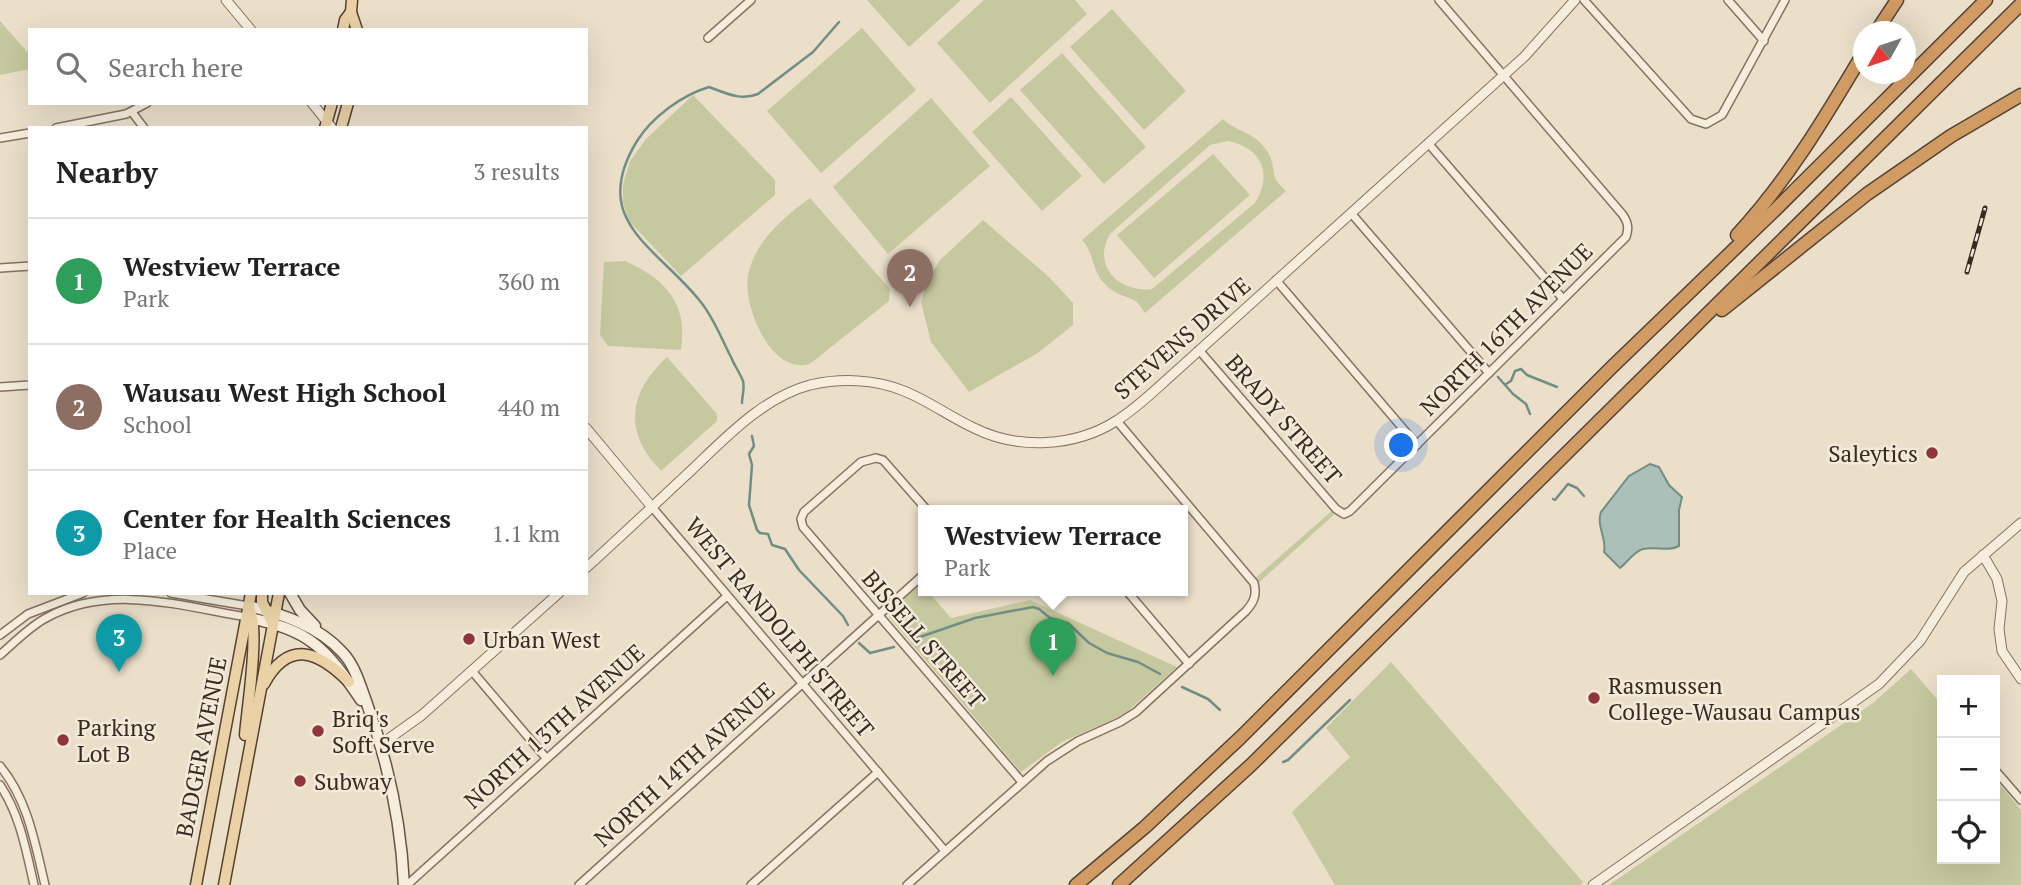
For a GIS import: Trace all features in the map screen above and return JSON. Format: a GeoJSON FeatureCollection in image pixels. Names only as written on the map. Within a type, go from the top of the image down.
{"type":"FeatureCollection","features":[{"type":"Feature","properties":{"kind":"highway"},"geometry":{"type":"LineString","coordinates":[[1883,21],[1897,0]]}},
{"type":"Feature","properties":{"kind":"highway"},"geometry":{"type":"LineString","coordinates":[[1076,885],[1228,750],[1986,0]]}},
{"type":"Feature","properties":{"kind":"highway"},"geometry":{"type":"LineString","coordinates":[[1119,885],[1251,765],[2021,4]]}},
{"type":"Feature","properties":{"kind":"highway"},"geometry":{"type":"LineString","coordinates":[[1674,306],[1783,181],[1853,70]]}},
{"type":"Feature","properties":{"kind":"highway"},"geometry":{"type":"LineString","coordinates":[[1690,332],[1719,313],[1867,194],[1951,136],[2021,95]]}},
{"type":"Feature","properties":{"kind":"main road"},"geometry":{"type":"LineString","coordinates":[[352,0],[351,12],[355,28]]}},
{"type":"Feature","properties":{"kind":"main road"},"geometry":{"type":"LineString","coordinates":[[343,28],[351,12]]}},
{"type":"Feature","properties":{"kind":"main road"},"geometry":{"type":"LineString","coordinates":[[328,126],[332,105]]}},
{"type":"Feature","properties":{"kind":"main road"},"geometry":{"type":"LineString","coordinates":[[342,126],[347,105]]}},
{"type":"Feature","properties":{"kind":"main road"},"geometry":{"type":"LineString","coordinates":[[247,759],[245,737],[251,595]]}},
{"type":"Feature","properties":{"kind":"main road"},"geometry":{"type":"LineString","coordinates":[[263,595],[270,615],[316,643],[349,682],[370,713]]}},
{"type":"Feature","properties":{"kind":"main road","name":"BADGER AVENUE"},"geometry":{"type":"LineString","coordinates":[[224,885],[270,615],[278,595]]}},
{"type":"Feature","properties":{"kind":"main road"},"geometry":{"type":"LineString","coordinates":[[291,595],[302,613],[344,653],[352,667],[370,713],[396,807],[405,885]]}},
{"type":"Feature","properties":{"kind":"main road"},"geometry":{"type":"LineString","coordinates":[[250,614],[270,615],[307,626],[330,640]]}},
{"type":"Feature","properties":{"kind":"main road","name":"BADGER AVENUE"},"geometry":{"type":"LineString","coordinates":[[196,885],[250,614]]}},
{"type":"Feature","properties":{"kind":"main road"},"geometry":{"type":"LineString","coordinates":[[259,692],[269,674],[278,665],[301,654],[323,660],[349,682]]}},
{"type":"Feature","properties":{"kind":"street"},"geometry":{"type":"LineString","coordinates":[[226,0],[246,28]]}},
{"type":"Feature","properties":{"kind":"street"},"geometry":{"type":"LineString","coordinates":[[708,38],[751,0]]}},
{"type":"Feature","properties":{"kind":"street"},"geometry":{"type":"LineString","coordinates":[[1439,0],[1504,75]]}},
{"type":"Feature","properties":{"kind":"street","name":"STEVENS DRIVE"},"geometry":{"type":"LineString","coordinates":[[588,566],[733,432],[762,409],[790,392],[811,385],[852,380],[882,384],[904,391],[974,428],[1009,440],[1037,443],[1065,440],[1086,435],[1117,421],[1504,75],[1532,49],[1575,0]]}},
{"type":"Feature","properties":{"kind":"street"},"geometry":{"type":"LineString","coordinates":[[1584,0],[1691,119],[1706,124],[1722,115],[1785,0]]}},
{"type":"Feature","properties":{"kind":"street"},"geometry":{"type":"LineString","coordinates":[[1728,0],[1764,41]]}},
{"type":"Feature","properties":{"kind":"street","name":"NORTH 16TH AVENUE"},"geometry":{"type":"LineString","coordinates":[[1341,514],[1350,512],[1626,237],[1627,222],[1504,75]]}},
{"type":"Feature","properties":{"kind":"street"},"geometry":{"type":"LineString","coordinates":[[66,126],[132,112],[144,105]]}},
{"type":"Feature","properties":{"kind":"street"},"geometry":{"type":"LineString","coordinates":[[313,105],[328,126]]}},
{"type":"Feature","properties":{"kind":"street"},"geometry":{"type":"LineString","coordinates":[[132,112],[142,126]]}},
{"type":"Feature","properties":{"kind":"street"},"geometry":{"type":"LineString","coordinates":[[0,138],[28,133]]}},
{"type":"Feature","properties":{"kind":"street"},"geometry":{"type":"LineString","coordinates":[[1428,144],[1563,299]]}},
{"type":"Feature","properties":{"kind":"street"},"geometry":{"type":"LineString","coordinates":[[1351,213],[1489,373]]}},
{"type":"Feature","properties":{"kind":"street"},"geometry":{"type":"LineString","coordinates":[[0,268],[28,266]]}},
{"type":"Feature","properties":{"kind":"street"},"geometry":{"type":"LineString","coordinates":[[1276,280],[1417,445]]}},
{"type":"Feature","properties":{"kind":"street","name":"BRADY STREET"},"geometry":{"type":"LineString","coordinates":[[1199,350],[1341,514]]}},
{"type":"Feature","properties":{"kind":"street"},"geometry":{"type":"LineString","coordinates":[[0,387],[28,385]]}},
{"type":"Feature","properties":{"kind":"street"},"geometry":{"type":"LineString","coordinates":[[907,885],[1022,782],[1067,747],[1136,712],[1246,611],[1256,593],[1254,583],[1117,421]]}},
{"type":"Feature","properties":{"kind":"street","name":"WEST RANDOLPH STREET"},"geometry":{"type":"LineString","coordinates":[[588,430],[945,851]]}},
{"type":"Feature","properties":{"kind":"street","name":"BISSELL STREET"},"geometry":{"type":"LineString","coordinates":[[923,505],[883,460],[876,458],[861,462],[804,512],[803,527],[1022,782]]}},
{"type":"Feature","properties":{"kind":"street"},"geometry":{"type":"LineString","coordinates":[[1593,885],[1880,684],[1920,641],[1959,578],[2021,523]]}},
{"type":"Feature","properties":{"kind":"street"},"geometry":{"type":"LineString","coordinates":[[1983,555],[1997,579],[2002,601],[1999,629],[2002,651],[2021,679]]}},
{"type":"Feature","properties":{"kind":"street","name":"NORTH 14TH AVENUE"},"geometry":{"type":"LineString","coordinates":[[579,885],[918,580]]}},
{"type":"Feature","properties":{"kind":"street"},"geometry":{"type":"LineString","coordinates":[[0,635],[28,614],[78,595]]}},
{"type":"Feature","properties":{"kind":"street"},"geometry":{"type":"LineString","coordinates":[[179,595],[250,614]]}},
{"type":"Feature","properties":{"kind":"street"},"geometry":{"type":"LineString","coordinates":[[380,745],[405,729],[557,595]]}},
{"type":"Feature","properties":{"kind":"street","name":"NORTH 13TH AVENUE"},"geometry":{"type":"LineString","coordinates":[[405,885],[727,596]]}},
{"type":"Feature","properties":{"kind":"street"},"geometry":{"type":"LineString","coordinates":[[1131,596],[1189,664]]}},
{"type":"Feature","properties":{"kind":"street"},"geometry":{"type":"LineString","coordinates":[[0,655],[43,620],[93,601],[142,599],[250,614]]}},
{"type":"Feature","properties":{"kind":"street"},"geometry":{"type":"LineString","coordinates":[[471,671],[546,758]]}},
{"type":"Feature","properties":{"kind":"street"},"geometry":{"type":"LineString","coordinates":[[0,765],[13,783],[29,818],[46,885]]}},
{"type":"Feature","properties":{"kind":"street"},"geometry":{"type":"LineString","coordinates":[[751,885],[878,772]]}},
{"type":"Feature","properties":{"kind":"street"},"geometry":{"type":"LineString","coordinates":[[2000,776],[2021,800]]}},
{"type":"Feature","properties":{"kind":"street"},"geometry":{"type":"LineString","coordinates":[[0,785],[14,808],[34,885]]}},
{"type":"Feature","properties":{"kind":"green space"},"geometry":{"type":"Polygon","coordinates":[[[867,0],[961,0],[909,47],[867,0]]]}},
{"type":"Feature","properties":{"kind":"green space"},"geometry":{"type":"Polygon","coordinates":[[[984,0],[1075,0],[1087,14],[990,103],[937,43],[984,0]]]}},
{"type":"Feature","properties":{"kind":"green space"},"geometry":{"type":"Polygon","coordinates":[[[1112,9],[1186,91],[1144,130],[1070,47],[1112,9]]]}},
{"type":"Feature","properties":{"kind":"green space"},"geometry":{"type":"Polygon","coordinates":[[[0,21],[28,53],[28,69],[0,75],[0,21]]]}},
{"type":"Feature","properties":{"kind":"green space"},"geometry":{"type":"Polygon","coordinates":[[[862,28],[916,90],[821,173],[767,111],[862,28]]]}},
{"type":"Feature","properties":{"kind":"green space"},"geometry":{"type":"Polygon","coordinates":[[[1062,53],[1146,147],[1104,184],[1020,90],[1062,53]]]}},
{"type":"Feature","properties":{"kind":"green space"},"geometry":{"type":"Polygon","coordinates":[[[693,95],[775,180],[775,195],[681,276],[628,220],[623,202],[623,184],[630,161],[646,139],[693,95]]]}},
{"type":"Feature","properties":{"kind":"green space"},"geometry":{"type":"Polygon","coordinates":[[[1011,97],[1082,176],[1042,211],[972,132],[1011,97]]]}},
{"type":"Feature","properties":{"kind":"green space"},"geometry":{"type":"Polygon","coordinates":[[[931,98],[990,166],[888,254],[833,187],[931,98]]]}},
{"type":"Feature","properties":{"kind":"green space"},"geometry":{"type":"Polygon","coordinates":[[[1223,119],[1260,142],[1271,158],[1275,178],[1286,191],[1145,313],[1135,301],[1105,284],[1082,240],[1223,119]],[[1228,141],[1210,145],[1110,234],[1104,257],[1112,275],[1129,287],[1152,289],[1255,203],[1263,182],[1261,164],[1256,156],[1240,144],[1228,141]]]}},
{"type":"Feature","properties":{"kind":"green space"},"geometry":{"type":"Polygon","coordinates":[[[1213,154],[1250,195],[1154,278],[1117,235],[1213,154]]]}},
{"type":"Feature","properties":{"kind":"green space"},"geometry":{"type":"Polygon","coordinates":[[[810,198],[890,289],[889,301],[813,362],[795,365],[771,349],[762,335],[750,303],[748,275],[757,251],[772,231],[810,198]]]}},
{"type":"Feature","properties":{"kind":"green space"},"geometry":{"type":"Polygon","coordinates":[[[983,220],[1049,277],[1073,303],[1073,325],[1038,353],[969,392],[931,342],[921,302],[927,282],[940,260],[983,220]]]}},
{"type":"Feature","properties":{"kind":"green space"},"geometry":{"type":"Polygon","coordinates":[[[625,261],[652,276],[671,295],[681,319],[681,350],[608,346],[600,335],[604,262],[625,261]]]}},
{"type":"Feature","properties":{"kind":"green space"},"geometry":{"type":"Polygon","coordinates":[[[667,357],[717,414],[717,421],[661,471],[646,452],[638,436],[635,411],[649,377],[667,357]]]}},
{"type":"Feature","properties":{"kind":"green space"},"geometry":{"type":"Polygon","coordinates":[[[1335,508],[1338,511],[1255,586],[1252,581],[1335,508]]]}},
{"type":"Feature","properties":{"kind":"green space"},"geometry":{"type":"Polygon","coordinates":[[[918,586],[918,596],[932,596],[951,618],[1030,600],[1177,667],[1128,711],[1062,742],[1021,772],[889,617],[891,610],[918,586]]]}},
{"type":"Feature","properties":{"kind":"green space"},"geometry":{"type":"Polygon","coordinates":[[[1391,662],[1583,882],[1580,885],[1335,885],[1292,812],[1350,757],[1326,728],[1391,662]]]}},
{"type":"Feature","properties":{"kind":"green space"},"geometry":{"type":"Polygon","coordinates":[[[1911,669],[1937,699],[1937,864],[2000,864],[2000,784],[2021,810],[2021,885],[1609,885],[1873,703],[1911,669]]]}},
{"type":"Feature","properties":{"kind":"water"},"geometry":{"type":"Polygon","coordinates":[[[1650,464],[1659,467],[1669,485],[1682,497],[1679,510],[1679,546],[1671,549],[1639,550],[1620,568],[1604,552],[1601,512],[1629,476],[1650,464]]]}},
{"type":"Feature","properties":{"kind":"waterway"},"geometry":{"type":"LineString","coordinates":[[742,403],[743,381],[709,314],[683,282],[648,248],[624,213],[620,192],[624,169],[643,132],[659,115],[678,101],[709,87],[739,96],[758,94],[813,52],[839,22]]}},
{"type":"Feature","properties":{"kind":"waterway"},"geometry":{"type":"LineString","coordinates":[[1506,384],[1511,381],[1515,371],[1521,369],[1527,375],[1557,387]]}},
{"type":"Feature","properties":{"kind":"waterway"},"geometry":{"type":"LineString","coordinates":[[1498,377],[1526,404],[1530,414]]}},
{"type":"Feature","properties":{"kind":"waterway"},"geometry":{"type":"LineString","coordinates":[[752,436],[754,446],[749,454],[752,465],[749,505],[757,530],[768,534],[772,545],[785,549],[799,570],[843,616],[848,625]]}},
{"type":"Feature","properties":{"kind":"waterway"},"geometry":{"type":"LineString","coordinates":[[1553,499],[1555,500],[1568,484],[1577,488],[1584,496]]}},
{"type":"Feature","properties":{"kind":"waterway"},"geometry":{"type":"LineString","coordinates":[[914,639],[975,618],[1033,607],[1050,618],[1068,623],[1089,643],[1107,653],[1138,662],[1160,674]]}},
{"type":"Feature","properties":{"kind":"waterway"},"geometry":{"type":"LineString","coordinates":[[859,643],[870,653],[894,647]]}},
{"type":"Feature","properties":{"kind":"waterway"},"geometry":{"type":"LineString","coordinates":[[1182,687],[1208,699],[1220,710]]}},
{"type":"Feature","properties":{"kind":"waterway"},"geometry":{"type":"LineString","coordinates":[[1283,762],[1350,700]]}},
{"type":"Feature","properties":{"kind":"railway"},"geometry":{"type":"LineString","coordinates":[[1967,272],[1985,208]]}},
{"type":"Feature","properties":{"kind":"place","name":"Wausau West High School"},"geometry":{"type":"Point","coordinates":[910,307]}},
{"type":"Feature","properties":{"kind":"place","name":"Saleytics"},"geometry":{"type":"Point","coordinates":[1932,453]}},
{"type":"Feature","properties":{"kind":"place","name":"Urban West"},"geometry":{"type":"Point","coordinates":[469,639]}},
{"type":"Feature","properties":{"kind":"place","name":"Center for Health Sciences"},"geometry":{"type":"Point","coordinates":[119,672]}},
{"type":"Feature","properties":{"kind":"place","name":"Westview Terrace"},"geometry":{"type":"Point","coordinates":[1053,676]}},
{"type":"Feature","properties":{"kind":"place","name":"Rasmussen College-Wausau Campus"},"geometry":{"type":"Point","coordinates":[1594,698]}},
{"type":"Feature","properties":{"kind":"place","name":"Briq's Soft Serve"},"geometry":{"type":"Point","coordinates":[318,731]}},
{"type":"Feature","properties":{"kind":"place","name":"Parking Lot B"},"geometry":{"type":"Point","coordinates":[63,740]}},
{"type":"Feature","properties":{"kind":"place","name":"Subway"},"geometry":{"type":"Point","coordinates":[300,781]}}]}
